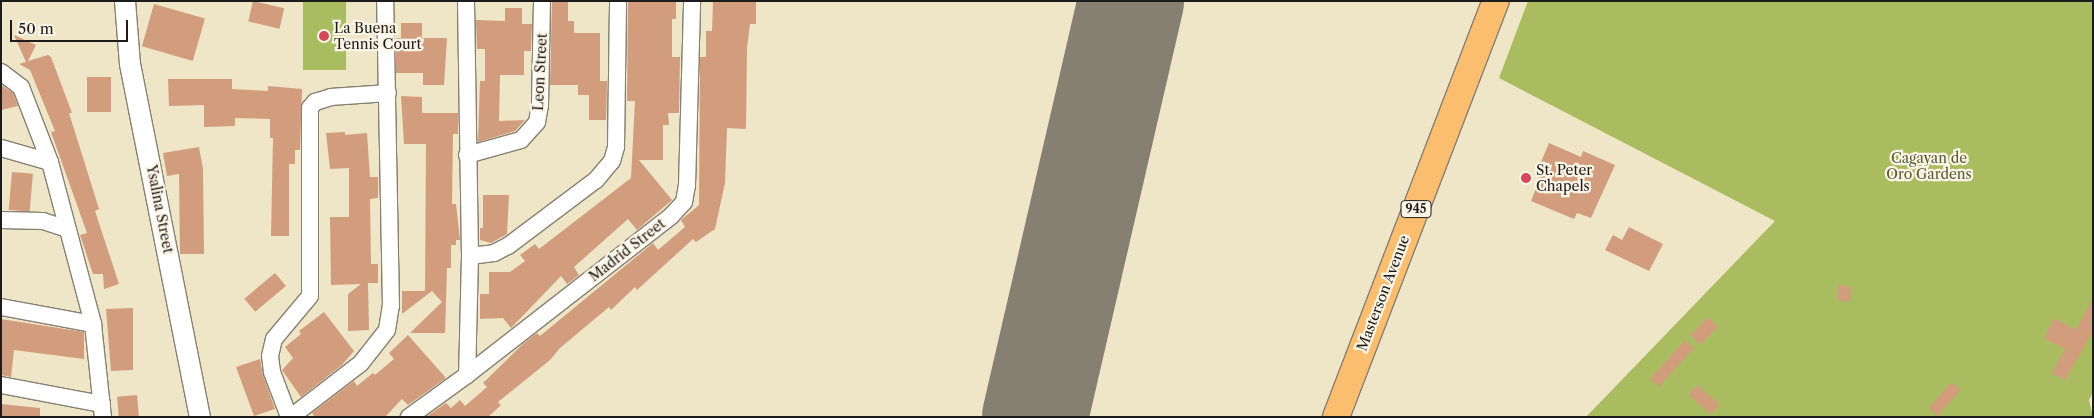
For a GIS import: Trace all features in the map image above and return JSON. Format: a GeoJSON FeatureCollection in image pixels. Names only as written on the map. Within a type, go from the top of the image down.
{"type":"FeatureCollection","features":[{"type":"Feature","properties":{"kind":"main road","name":"Masterson Avenue"},"geometry":{"type":"LineString","coordinates":[[1336,417],[1496,1]]}},
{"type":"Feature","properties":{"kind":"street","name":"Ysalina Street"},"geometry":{"type":"LineString","coordinates":[[125,1],[130,64],[200,417]]}},
{"type":"Feature","properties":{"kind":"street"},"geometry":{"type":"LineString","coordinates":[[385,1],[388,93],[391,306],[387,330],[367,357],[290,417],[272,372],[270,356],[274,340],[310,296],[310,108],[315,102],[331,98],[388,93]]}},
{"type":"Feature","properties":{"kind":"street"},"geometry":{"type":"LineString","coordinates":[[466,1],[470,256],[468,375]]}},
{"type":"Feature","properties":{"kind":"street","name":"Leon Street"},"geometry":{"type":"LineString","coordinates":[[467,155],[505,148],[521,140],[537,122],[540,105],[542,1]]}},
{"type":"Feature","properties":{"kind":"street"},"geometry":{"type":"LineString","coordinates":[[470,256],[494,253],[508,246],[596,180],[612,161],[616,147],[618,1]]}},
{"type":"Feature","properties":{"kind":"street","name":"Madrid Street"},"geometry":{"type":"LineString","coordinates":[[408,417],[468,375],[684,202],[687,185],[692,1]]}},
{"type":"Feature","properties":{"kind":"street"},"geometry":{"type":"LineString","coordinates":[[1,72],[21,87],[26,95],[50,162],[93,324],[102,410],[1,385]]}},
{"type":"Feature","properties":{"kind":"street"},"geometry":{"type":"LineString","coordinates":[[1,148],[50,162]]}},
{"type":"Feature","properties":{"kind":"street"},"geometry":{"type":"LineString","coordinates":[[1,220],[42,221],[68,229]]}},
{"type":"Feature","properties":{"kind":"street"},"geometry":{"type":"LineString","coordinates":[[1,307],[93,324]]}},
{"type":"Feature","properties":{"kind":"green space","name":"La Buena Tennis Court"},"geometry":{"type":"Polygon","coordinates":[[[303,1],[346,1],[346,70],[303,70],[303,1]]]}},
{"type":"Feature","properties":{"kind":"green space","name":"Cagayan de Oro Gardens"},"geometry":{"type":"Polygon","coordinates":[[[1528,1],[2093,1],[2093,392],[2089,400],[2093,417],[1586,417],[1775,221],[1499,78],[1528,1]]]}},
{"type":"Feature","properties":{"kind":"building"},"geometry":{"type":"Polygon","coordinates":[[[253,1],[284,8],[279,29],[248,21],[253,1]]]}},
{"type":"Feature","properties":{"kind":"building"},"geometry":{"type":"Polygon","coordinates":[[[552,1],[568,1],[568,21],[574,21],[574,33],[600,33],[600,81],[607,81],[606,120],[589,120],[589,95],[578,95],[578,85],[550,85],[552,1]]]}},
{"type":"Feature","properties":{"kind":"building"},"geometry":{"type":"Polygon","coordinates":[[[628,1],[676,1],[676,19],[672,19],[672,57],[680,57],[679,113],[668,113],[669,125],[663,125],[663,160],[639,160],[672,200],[637,230],[628,219],[574,267],[579,275],[567,284],[561,276],[511,328],[503,318],[480,319],[480,294],[489,294],[489,272],[510,272],[525,261],[520,255],[535,244],[539,249],[631,178],[635,101],[627,101],[628,1]]]}},
{"type":"Feature","properties":{"kind":"building"},"geometry":{"type":"Polygon","coordinates":[[[713,1],[756,1],[756,24],[750,24],[747,48],[746,129],[727,128],[725,183],[715,229],[696,242],[693,239],[637,290],[635,287],[611,310],[609,307],[560,348],[550,360],[498,402],[501,405],[488,417],[426,417],[446,403],[451,408],[460,400],[465,406],[487,387],[483,383],[524,343],[537,333],[540,336],[653,243],[658,250],[685,227],[681,220],[699,205],[700,57],[706,57],[706,31],[712,31],[713,1]]]}},
{"type":"Feature","properties":{"kind":"building"},"geometry":{"type":"Polygon","coordinates":[[[154,4],[205,19],[193,61],[142,46],[154,4]]]}},
{"type":"Feature","properties":{"kind":"building"},"geometry":{"type":"Polygon","coordinates":[[[505,8],[522,8],[522,24],[532,24],[531,51],[524,51],[524,75],[500,75],[499,121],[525,120],[515,131],[478,142],[480,81],[485,81],[485,49],[477,49],[476,20],[505,21],[505,8]]]}},
{"type":"Feature","properties":{"kind":"building"},"geometry":{"type":"Polygon","coordinates":[[[401,23],[422,23],[422,38],[447,38],[444,85],[423,85],[423,73],[396,73],[396,38],[401,38],[401,23]]]}},
{"type":"Feature","properties":{"kind":"building"},"geometry":{"type":"Polygon","coordinates":[[[14,35],[36,45],[28,61],[48,55],[51,57],[72,113],[69,113],[99,209],[95,211],[119,284],[104,289],[103,274],[93,274],[80,235],[87,233],[51,132],[55,131],[30,70],[19,64],[26,62],[14,35]]]}},
{"type":"Feature","properties":{"kind":"building"},"geometry":{"type":"Polygon","coordinates":[[[87,77],[111,77],[111,112],[87,112],[87,77]]]}},
{"type":"Feature","properties":{"kind":"building"},"geometry":{"type":"Polygon","coordinates":[[[168,79],[232,79],[232,89],[268,91],[268,86],[302,89],[300,150],[295,150],[295,164],[289,164],[289,236],[271,236],[273,138],[270,138],[270,119],[235,118],[235,126],[204,127],[204,105],[169,106],[168,79]]]}},
{"type":"Feature","properties":{"kind":"building"},"geometry":{"type":"Polygon","coordinates":[[[1,85],[13,93],[18,106],[1,110],[1,85]]]}},
{"type":"Feature","properties":{"kind":"building"},"geometry":{"type":"Polygon","coordinates":[[[401,96],[422,97],[422,113],[458,113],[458,134],[453,134],[452,204],[456,204],[460,240],[456,240],[456,245],[451,245],[451,268],[447,268],[445,333],[410,333],[442,302],[432,291],[402,314],[402,291],[425,291],[426,144],[404,144],[401,96]]]}},
{"type":"Feature","properties":{"kind":"building"},"geometry":{"type":"Polygon","coordinates":[[[345,132],[345,135],[367,133],[370,177],[378,177],[378,198],[370,199],[371,264],[378,264],[378,283],[368,283],[369,330],[348,331],[348,294],[361,284],[331,285],[330,217],[349,217],[349,168],[330,169],[326,133],[345,132]]]}},
{"type":"Feature","properties":{"kind":"building"},"geometry":{"type":"Polygon","coordinates":[[[1549,143],[1581,157],[1583,151],[1615,165],[1591,218],[1577,213],[1574,219],[1531,201],[1540,178],[1535,176],[1549,143]]]}},
{"type":"Feature","properties":{"kind":"building"},"geometry":{"type":"Polygon","coordinates":[[[199,147],[203,169],[204,254],[180,254],[179,174],[167,176],[163,153],[199,147]]]}},
{"type":"Feature","properties":{"kind":"building"},"geometry":{"type":"Polygon","coordinates":[[[12,172],[33,174],[30,212],[9,210],[12,172]]]}},
{"type":"Feature","properties":{"kind":"building"},"geometry":{"type":"Polygon","coordinates":[[[483,195],[509,195],[507,234],[491,243],[480,240],[480,228],[483,228],[483,195]]]}},
{"type":"Feature","properties":{"kind":"building"},"geometry":{"type":"Polygon","coordinates":[[[1629,227],[1663,244],[1649,271],[1605,250],[1613,235],[1622,240],[1629,227]]]}},
{"type":"Feature","properties":{"kind":"building"},"geometry":{"type":"Polygon","coordinates":[[[275,273],[286,286],[255,312],[244,299],[275,273]]]}},
{"type":"Feature","properties":{"kind":"building"},"geometry":{"type":"Polygon","coordinates":[[[1839,285],[1852,287],[1849,302],[1837,300],[1839,285]]]}},
{"type":"Feature","properties":{"kind":"building"},"geometry":{"type":"Polygon","coordinates":[[[2093,298],[2093,331],[2065,380],[2052,373],[2065,349],[2044,338],[2054,318],[2076,330],[2093,298]]]}},
{"type":"Feature","properties":{"kind":"building"},"geometry":{"type":"Polygon","coordinates":[[[133,308],[133,370],[111,371],[106,309],[133,308]]]}},
{"type":"Feature","properties":{"kind":"building"},"geometry":{"type":"Polygon","coordinates":[[[324,312],[354,351],[342,365],[301,397],[282,370],[293,358],[285,347],[301,334],[299,331],[324,312]]]}},
{"type":"Feature","properties":{"kind":"building"},"geometry":{"type":"Polygon","coordinates":[[[1708,317],[1718,327],[1700,345],[1690,335],[1708,317]]]}},
{"type":"Feature","properties":{"kind":"building"},"geometry":{"type":"Polygon","coordinates":[[[1,319],[84,332],[84,359],[14,350],[11,377],[1,375],[1,319]]]}},
{"type":"Feature","properties":{"kind":"building"},"geometry":{"type":"Polygon","coordinates":[[[408,335],[446,378],[408,405],[402,399],[385,417],[315,417],[312,413],[354,381],[357,386],[373,373],[375,375],[394,359],[389,353],[408,335]]]}},
{"type":"Feature","properties":{"kind":"building"},"geometry":{"type":"Polygon","coordinates":[[[1685,340],[1694,348],[1659,387],[1650,379],[1685,340]]]}},
{"type":"Feature","properties":{"kind":"building"},"geometry":{"type":"Polygon","coordinates":[[[260,359],[263,375],[275,409],[254,416],[236,367],[260,359]]]}},
{"type":"Feature","properties":{"kind":"building"},"geometry":{"type":"Polygon","coordinates":[[[1952,382],[1961,390],[1937,416],[1929,408],[1952,382]]]}},
{"type":"Feature","properties":{"kind":"building"},"geometry":{"type":"Polygon","coordinates":[[[1697,385],[1720,405],[1711,414],[1688,395],[1697,385]]]}},
{"type":"Feature","properties":{"kind":"building"},"geometry":{"type":"Polygon","coordinates":[[[137,395],[139,417],[119,417],[117,397],[137,395]]]}},
{"type":"Feature","properties":{"kind":"building"},"geometry":{"type":"Polygon","coordinates":[[[1,404],[40,408],[40,417],[1,417],[1,404]]]}},
{"type":"Feature","properties":{"kind":"runway"},"geometry":{"type":"LineString","coordinates":[[1035,417],[1131,1]]}},
{"type":"Feature","properties":{"kind":"place","name":"La Buena Tennis Court"},"geometry":{"type":"Point","coordinates":[324,36]}},
{"type":"Feature","properties":{"kind":"place","name":"St. Peter Chapels"},"geometry":{"type":"Point","coordinates":[1526,178]}}]}
